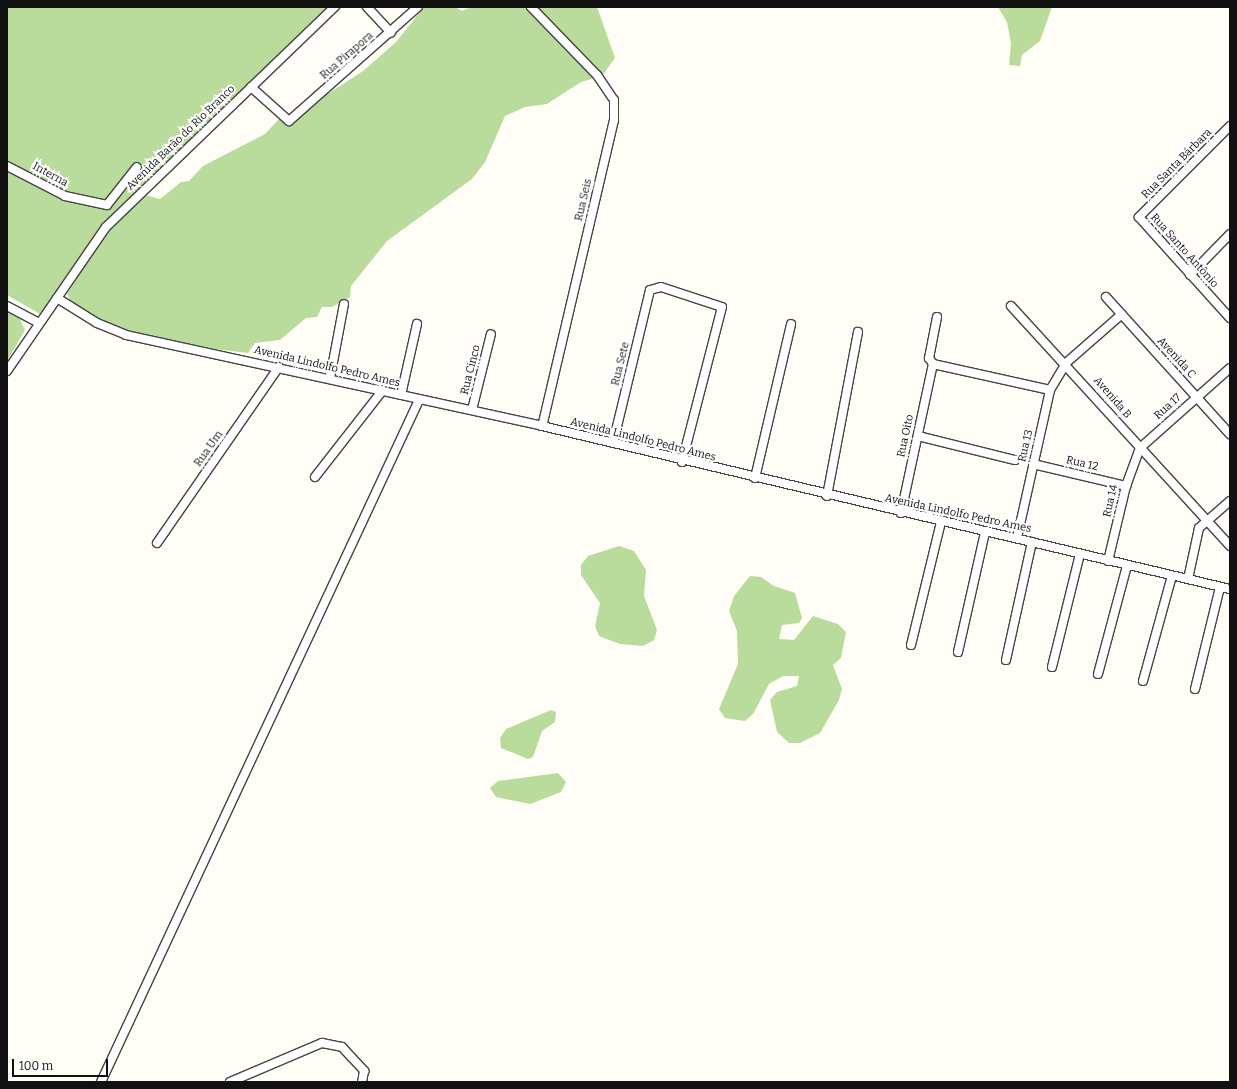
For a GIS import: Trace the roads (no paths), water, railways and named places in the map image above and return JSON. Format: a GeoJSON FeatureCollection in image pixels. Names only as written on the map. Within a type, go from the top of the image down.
{"type":"FeatureCollection","features":[{"type":"Feature","properties":{"kind":"street","name":"Avenida Barão do Rio Branco"},"geometry":{"type":"LineString","coordinates":[[7,371],[106,226],[335,7]]}},
{"type":"Feature","properties":{"kind":"street"},"geometry":{"type":"LineString","coordinates":[[367,7],[391,33]]}},
{"type":"Feature","properties":{"kind":"street","name":"Rua Pirapora"},"geometry":{"type":"LineString","coordinates":[[251,87],[289,121],[391,33],[418,7]]}},
{"type":"Feature","properties":{"kind":"street","name":"Rua Seis"},"geometry":{"type":"LineString","coordinates":[[531,7],[597,75],[614,100],[614,120],[542,426]]}},
{"type":"Feature","properties":{"kind":"street","name":"Rua Santa Bárbara"},"geometry":{"type":"LineString","coordinates":[[1139,217],[1230,126]]}},
{"type":"Feature","properties":{"kind":"street","name":"Interna"},"geometry":{"type":"LineString","coordinates":[[7,166],[65,196],[107,205],[137,167]]}},
{"type":"Feature","properties":{"kind":"street","name":"Rua Santo Antônio"},"geometry":{"type":"LineString","coordinates":[[1139,217],[1230,318]]}},
{"type":"Feature","properties":{"kind":"street"},"geometry":{"type":"LineString","coordinates":[[1190,275],[1230,234]]}},
{"type":"Feature","properties":{"kind":"street","name":"Rua Sete"},"geometry":{"type":"LineString","coordinates":[[614,443],[650,290],[661,287],[722,307],[682,462]]}},
{"type":"Feature","properties":{"kind":"street","name":"Avenida C"},"geometry":{"type":"LineString","coordinates":[[1106,297],[1230,434]]}},
{"type":"Feature","properties":{"kind":"street","name":"Avenida Lindolfo Pedro Ames"},"geometry":{"type":"LineString","coordinates":[[57,298],[97,324],[126,335],[330,378],[419,400],[542,426],[614,443],[682,462],[901,513],[1017,538],[1127,566],[1230,589]]}},
{"type":"Feature","properties":{"kind":"street"},"geometry":{"type":"LineString","coordinates":[[330,378],[344,304]]}},
{"type":"Feature","properties":{"kind":"street"},"geometry":{"type":"LineString","coordinates":[[7,306],[39,324]]}},
{"type":"Feature","properties":{"kind":"street"},"geometry":{"type":"LineString","coordinates":[[1011,306],[1066,363]]}},
{"type":"Feature","properties":{"kind":"street","name":"Rua 13"},"geometry":{"type":"LineString","coordinates":[[1017,538],[1050,390],[1066,363],[1122,314]]}},
{"type":"Feature","properties":{"kind":"street","name":"Rua Oito"},"geometry":{"type":"LineString","coordinates":[[901,513],[933,364],[929,358],[937,317]]}},
{"type":"Feature","properties":{"kind":"street"},"geometry":{"type":"LineString","coordinates":[[401,395],[417,324]]}},
{"type":"Feature","properties":{"kind":"street"},"geometry":{"type":"LineString","coordinates":[[755,478],[791,324]]}},
{"type":"Feature","properties":{"kind":"street"},"geometry":{"type":"LineString","coordinates":[[827,496],[858,332]]}},
{"type":"Feature","properties":{"kind":"street","name":"Rua Cinco"},"geometry":{"type":"LineString","coordinates":[[472,410],[491,334]]}},
{"type":"Feature","properties":{"kind":"street","name":"Avenida B"},"geometry":{"type":"LineString","coordinates":[[1066,363],[1140,448],[1230,546]]}},
{"type":"Feature","properties":{"kind":"street"},"geometry":{"type":"LineString","coordinates":[[933,364],[1050,390]]}},
{"type":"Feature","properties":{"kind":"street","name":"Rua Um"},"geometry":{"type":"LineString","coordinates":[[157,543],[279,367]]}},
{"type":"Feature","properties":{"kind":"street","name":"Rua 17"},"geometry":{"type":"LineString","coordinates":[[1140,448],[1196,396],[1230,368]]}},
{"type":"Feature","properties":{"kind":"street"},"geometry":{"type":"LineString","coordinates":[[315,477],[383,390]]}},
{"type":"Feature","properties":{"kind":"street"},"geometry":{"type":"LineString","coordinates":[[101,1082],[402,431],[419,400]]}},
{"type":"Feature","properties":{"kind":"street"},"geometry":{"type":"LineString","coordinates":[[918,436],[1015,460]]}},
{"type":"Feature","properties":{"kind":"street","name":"Rua 14"},"geometry":{"type":"LineString","coordinates":[[1108,561],[1126,486],[1140,448]]}},
{"type":"Feature","properties":{"kind":"street","name":"Rua 12"},"geometry":{"type":"LineString","coordinates":[[1033,464],[1126,486]]}},
{"type":"Feature","properties":{"kind":"street"},"geometry":{"type":"LineString","coordinates":[[1188,579],[1199,528],[1206,520],[1230,501]]}},
{"type":"Feature","properties":{"kind":"street"},"geometry":{"type":"LineString","coordinates":[[911,645],[941,522]]}},
{"type":"Feature","properties":{"kind":"street"},"geometry":{"type":"LineString","coordinates":[[958,652],[985,532]]}},
{"type":"Feature","properties":{"kind":"street"},"geometry":{"type":"LineString","coordinates":[[1006,660],[1032,542]]}},
{"type":"Feature","properties":{"kind":"street"},"geometry":{"type":"LineString","coordinates":[[1052,667],[1080,554]]}},
{"type":"Feature","properties":{"kind":"street"},"geometry":{"type":"LineString","coordinates":[[1098,674],[1127,566]]}},
{"type":"Feature","properties":{"kind":"street"},"geometry":{"type":"LineString","coordinates":[[1143,681],[1172,576]]}},
{"type":"Feature","properties":{"kind":"street"},"geometry":{"type":"LineString","coordinates":[[1195,689],[1220,587]]}},
{"type":"Feature","properties":{"kind":"street"},"geometry":{"type":"LineString","coordinates":[[230,1082],[322,1043],[342,1047],[364,1072],[360,1080]]}}]}
